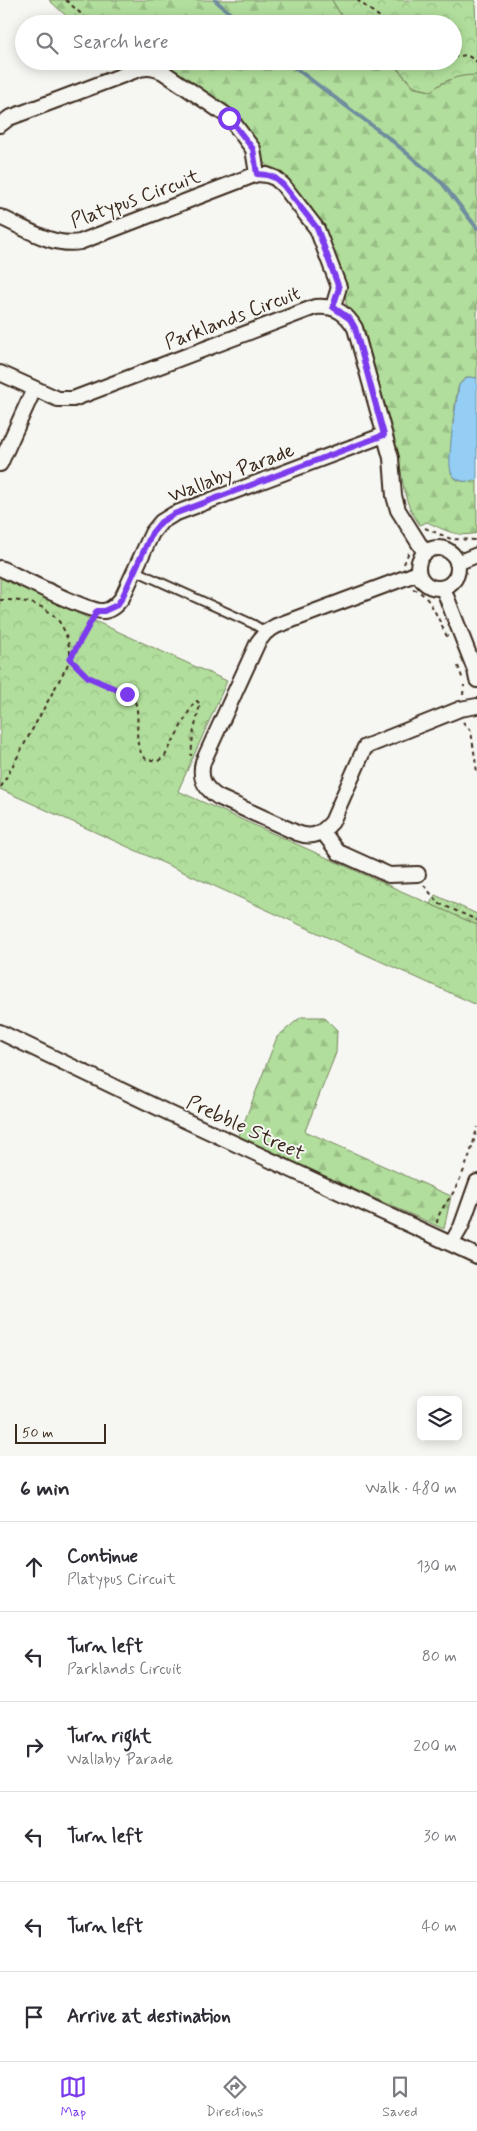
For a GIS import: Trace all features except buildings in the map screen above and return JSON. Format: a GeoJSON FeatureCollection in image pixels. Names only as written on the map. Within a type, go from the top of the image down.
{"type":"FeatureCollection","features":[{"type":"Feature","properties":{"kind":"street"},"geometry":{"type":"LineString","coordinates":[[0,125],[9,118],[137,70]]}},
{"type":"Feature","properties":{"kind":"street"},"geometry":{"type":"LineString","coordinates":[[158,70],[229,118],[253,149],[257,174],[275,178],[283,185],[317,228],[339,288],[333,307]]}},
{"type":"Feature","properties":{"kind":"street","name":"Platypus Circuit"},"geometry":{"type":"LineString","coordinates":[[0,216],[57,242],[75,243],[257,174]]}},
{"type":"Feature","properties":{"kind":"street","name":"Parklands Circuit"},"geometry":{"type":"LineString","coordinates":[[0,373],[58,399],[73,399],[315,307],[333,307],[350,319],[355,328],[391,458],[394,496],[398,510],[425,553]]}},
{"type":"Feature","properties":{"kind":"street"},"geometry":{"type":"LineString","coordinates":[[0,464],[34,389]]}},
{"type":"Feature","properties":{"kind":"street","name":"Wallaby Parade"},"geometry":{"type":"LineString","coordinates":[[97,611],[104,611],[117,605],[152,533],[161,522],[174,514],[384,435]]}},
{"type":"Feature","properties":{"kind":"street"},"geometry":{"type":"LineString","coordinates":[[438,548],[450,552],[457,563],[458,569],[454,581],[443,588],[430,587],[421,579],[418,573],[419,562],[425,553],[438,548]]}},
{"type":"Feature","properties":{"kind":"street"},"geometry":{"type":"LineString","coordinates":[[457,563],[477,555]]}},
{"type":"Feature","properties":{"kind":"street"},"geometry":{"type":"LineString","coordinates":[[0,568],[97,611]]}},
{"type":"Feature","properties":{"kind":"street"},"geometry":{"type":"LineString","coordinates":[[418,573],[276,626],[266,632],[258,642],[203,762],[202,780],[208,791],[218,797],[305,836],[315,836],[323,832],[332,822],[365,747],[460,709],[477,706]]}},
{"type":"Feature","properties":{"kind":"street"},"geometry":{"type":"LineString","coordinates":[[443,588],[475,670],[477,680]]}},
{"type":"Feature","properties":{"kind":"street"},"geometry":{"type":"LineString","coordinates":[[323,832],[338,852],[389,875],[418,874]]}},
{"type":"Feature","properties":{"kind":"street","name":"Prebble Street"},"geometry":{"type":"LineString","coordinates":[[0,1032],[169,1114],[477,1256]]}},
{"type":"Feature","properties":{"kind":"street"},"geometry":{"type":"LineString","coordinates":[[452,1244],[477,1182]]}},
{"type":"Feature","properties":{"kind":"lane"},"geometry":{"type":"LineString","coordinates":[[134,570],[253,624],[266,632]]}},
{"type":"Feature","properties":{"kind":"path"},"geometry":{"type":"LineString","coordinates":[[66,0],[82,15]]}},
{"type":"Feature","properties":{"kind":"path"},"geometry":{"type":"LineString","coordinates":[[357,0],[361,1],[378,15]]}},
{"type":"Feature","properties":{"kind":"path"},"geometry":{"type":"LineString","coordinates":[[462,56],[467,55],[477,62]]}},
{"type":"Feature","properties":{"kind":"path"},"geometry":{"type":"LineString","coordinates":[[449,642],[426,596],[420,591],[407,589],[402,579],[399,569],[408,554],[404,540],[427,527],[451,539],[477,540]]}},
{"type":"Feature","properties":{"kind":"path"},"geometry":{"type":"LineString","coordinates":[[0,600],[23,600],[48,609],[63,626],[68,642],[70,659],[88,677],[133,697],[138,710],[138,743],[146,759],[158,760],[165,756],[194,702],[197,701],[200,704],[190,755],[203,762]]}},
{"type":"Feature","properties":{"kind":"path"},"geometry":{"type":"LineString","coordinates":[[1,787],[97,611]]}},
{"type":"Feature","properties":{"kind":"path"},"geometry":{"type":"LineString","coordinates":[[456,659],[465,687],[463,695],[458,698],[460,721],[467,724],[471,731],[477,772]]}},
{"type":"Feature","properties":{"kind":"path"},"geometry":{"type":"LineString","coordinates":[[418,874],[426,890],[438,903],[477,920]]}},
{"type":"Feature","properties":{"kind":"path"},"geometry":{"type":"LineString","coordinates":[[432,1235],[438,1217],[455,1191],[465,1168],[477,1127]]}},
{"type":"Feature","properties":{"kind":"green space"},"geometry":{"type":"Polygon","coordinates":[[[49,0],[332,0],[341,15],[65,15],[49,0]]]}},
{"type":"Feature","properties":{"kind":"green space"},"geometry":{"type":"Polygon","coordinates":[[[332,0],[475,0],[477,75],[452,78],[431,91],[414,87],[399,70],[462,70],[462,15],[341,15],[332,0]]]}},
{"type":"Feature","properties":{"kind":"green space"},"geometry":{"type":"Polygon","coordinates":[[[168,70],[398,70],[414,88],[431,91],[452,78],[477,75],[477,378],[468,377],[462,381],[457,391],[450,459],[454,478],[463,481],[477,480],[477,533],[458,534],[427,522],[420,525],[414,516],[404,492],[387,410],[365,332],[357,316],[346,304],[345,288],[284,177],[265,164],[258,144],[168,70]]]}},
{"type":"Feature","properties":{"kind":"green space"},"geometry":{"type":"Polygon","coordinates":[[[0,578],[227,681],[178,791],[477,925],[477,1005],[0,789],[0,578]]]}},
{"type":"Feature","properties":{"kind":"green space"},"geometry":{"type":"Polygon","coordinates":[[[435,895],[477,914],[477,925],[430,904],[435,895]]]}},
{"type":"Feature","properties":{"kind":"green space"},"geometry":{"type":"Polygon","coordinates":[[[301,1017],[324,1017],[337,1030],[336,1053],[305,1131],[451,1196],[444,1229],[238,1138],[277,1037],[301,1017]]]}},
{"type":"Feature","properties":{"kind":"water"},"geometry":{"type":"Polygon","coordinates":[[[468,377],[477,378],[477,480],[467,481],[454,477],[450,468],[450,458],[459,385],[468,377]]]}},
{"type":"Feature","properties":{"kind":"waterway"},"geometry":{"type":"LineString","coordinates":[[215,0],[232,15]]}},
{"type":"Feature","properties":{"kind":"waterway"},"geometry":{"type":"LineString","coordinates":[[298,70],[390,139],[442,183],[477,228]]}},
{"type":"Feature","properties":{"kind":"route"},"geometry":{"type":"LineString","coordinates":[[127,694],[113,690],[88,677],[70,659],[97,611],[110,609],[117,605],[122,598],[152,533],[161,522],[174,514],[384,435],[355,328],[350,319],[333,307],[339,288],[317,228],[283,185],[275,178],[257,174],[253,149],[229,118]]}}]}
